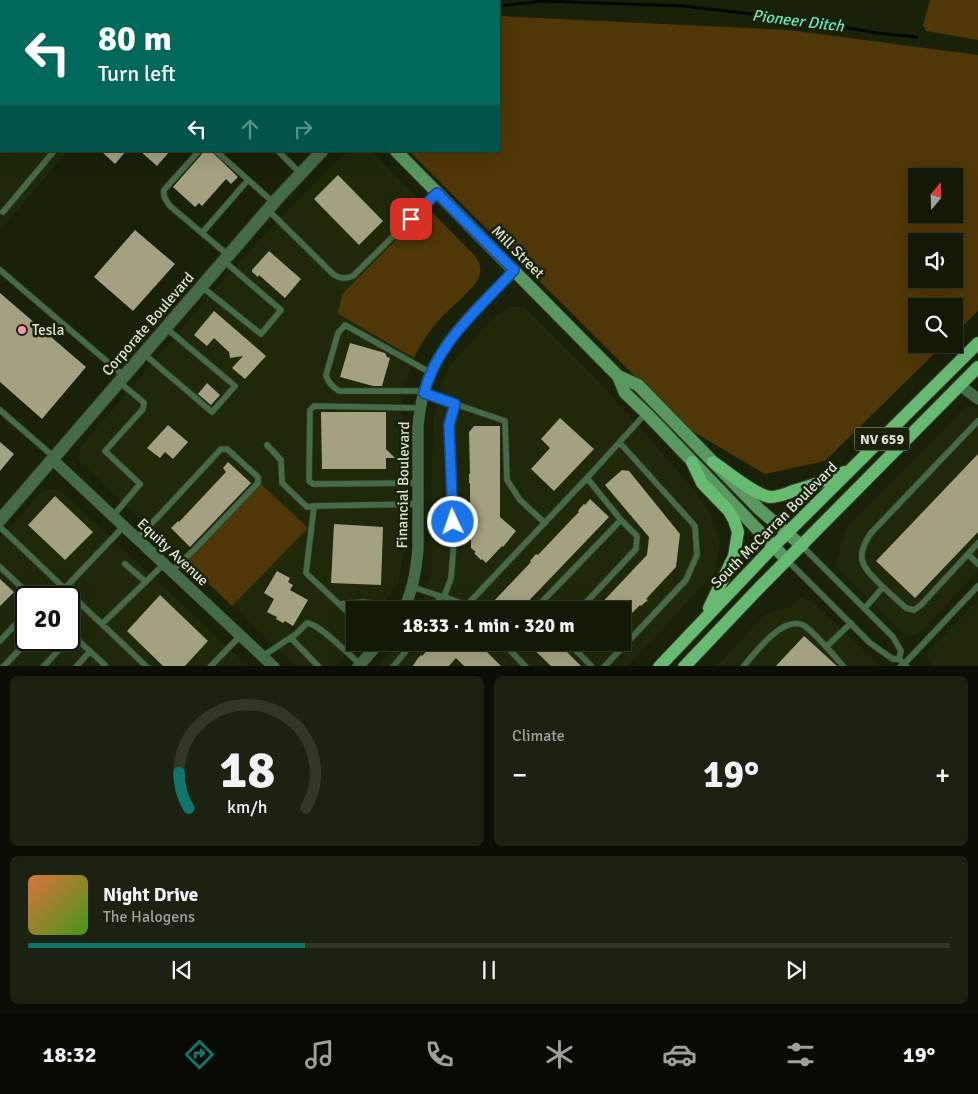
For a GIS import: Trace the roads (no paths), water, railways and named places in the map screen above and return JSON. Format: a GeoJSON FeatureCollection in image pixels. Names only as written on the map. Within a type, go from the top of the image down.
{"type":"FeatureCollection","features":[{"type":"Feature","properties":{"kind":"main road","name":"Mill Street"},"geometry":{"type":"LineString","coordinates":[[397,152],[618,376],[626,393],[787,560]]}},
{"type":"Feature","properties":{"kind":"main road","name":"South McCarran Boulevard"},"geometry":{"type":"LineString","coordinates":[[658,666],[773,547],[978,343]]}},
{"type":"Feature","properties":{"kind":"main road","name":"NV 659"},"geometry":{"type":"LineString","coordinates":[[684,666],[978,367]]}},
{"type":"Feature","properties":{"kind":"main road","name":"Mill Street"},"geometry":{"type":"LineString","coordinates":[[618,376],[638,384],[759,509],[802,546]]}},
{"type":"Feature","properties":{"kind":"main road"},"geometry":{"type":"LineString","coordinates":[[692,462],[702,483],[729,511],[738,532],[734,556],[703,620]]}},
{"type":"Feature","properties":{"kind":"main road"},"geometry":{"type":"LineString","coordinates":[[713,462],[755,491],[770,497],[811,486],[855,466]]}},
{"type":"Feature","properties":{"kind":"street","name":"Corporate Boulevard"},"geometry":{"type":"LineString","coordinates":[[0,520],[270,207],[321,152]]}},
{"type":"Feature","properties":{"kind":"street","name":"Financial Boulevard"},"geometry":{"type":"LineString","coordinates":[[406,601],[417,567],[418,426],[420,408],[430,373],[453,335],[514,270]]}},
{"type":"Feature","properties":{"kind":"street"},"geometry":{"type":"LineString","coordinates":[[960,384],[978,399]]}},
{"type":"Feature","properties":{"kind":"street","name":"Equity Avenue"},"geometry":{"type":"LineString","coordinates":[[53,458],[112,516],[274,666]]}},
{"type":"Feature","properties":{"kind":"street"},"geometry":{"type":"LineString","coordinates":[[359,666],[372,651]]}},
{"type":"Feature","properties":{"kind":"lane"},"geometry":{"type":"LineString","coordinates":[[3,212],[53,152]]}},
{"type":"Feature","properties":{"kind":"lane"},"geometry":{"type":"LineString","coordinates":[[198,152],[164,190],[164,199],[281,310],[261,334],[202,286]]}},
{"type":"Feature","properties":{"kind":"lane"},"geometry":{"type":"LineString","coordinates":[[217,152],[248,180],[270,207],[338,278],[346,279],[352,276],[437,193]]}},
{"type":"Feature","properties":{"kind":"lane"},"geometry":{"type":"LineString","coordinates":[[279,152],[301,174]]}},
{"type":"Feature","properties":{"kind":"lane"},"geometry":{"type":"LineString","coordinates":[[202,233],[248,180]]}},
{"type":"Feature","properties":{"kind":"lane"},"geometry":{"type":"LineString","coordinates":[[0,270],[121,379],[144,403],[143,409],[105,452],[140,484],[112,516]]}},
{"type":"Feature","properties":{"kind":"lane"},"geometry":{"type":"LineString","coordinates":[[430,373],[345,325],[338,333],[326,375],[328,381],[339,391],[424,392],[505,421],[507,480],[520,500],[545,523]]}},
{"type":"Feature","properties":{"kind":"lane"},"geometry":{"type":"LineString","coordinates":[[144,354],[212,412],[235,386],[166,328]]}},
{"type":"Feature","properties":{"kind":"lane"},"geometry":{"type":"LineString","coordinates":[[440,601],[451,578],[454,541],[449,425],[455,404]]}},
{"type":"Feature","properties":{"kind":"lane"},"geometry":{"type":"LineString","coordinates":[[418,483],[313,484],[309,481],[310,410],[314,406],[420,408]]}},
{"type":"Feature","properties":{"kind":"lane"},"geometry":{"type":"LineString","coordinates":[[0,410],[53,458]]}},
{"type":"Feature","properties":{"kind":"lane"},"geometry":{"type":"LineString","coordinates":[[473,601],[646,413]]}},
{"type":"Feature","properties":{"kind":"lane"},"geometry":{"type":"LineString","coordinates":[[978,420],[865,541],[862,550],[863,564],[866,570],[906,608],[914,610],[921,605],[978,542]]}},
{"type":"Feature","properties":{"kind":"lane"},"geometry":{"type":"LineString","coordinates":[[604,666],[686,580],[697,555],[695,526],[620,443]]}},
{"type":"Feature","properties":{"kind":"lane"},"geometry":{"type":"LineString","coordinates":[[267,445],[281,460],[282,483],[307,507],[418,504]]}},
{"type":"Feature","properties":{"kind":"lane"},"geometry":{"type":"LineString","coordinates":[[102,624],[146,582],[168,568],[258,483],[258,477],[227,449],[221,449],[137,538]]}},
{"type":"Feature","properties":{"kind":"lane"},"geometry":{"type":"LineString","coordinates":[[587,478],[621,520],[637,536],[636,549],[587,601]]}},
{"type":"Feature","properties":{"kind":"lane"},"geometry":{"type":"LineString","coordinates":[[314,506],[306,572],[346,610]]}},
{"type":"Feature","properties":{"kind":"lane"},"geometry":{"type":"LineString","coordinates":[[543,601],[621,520]]}},
{"type":"Feature","properties":{"kind":"lane"},"geometry":{"type":"LineString","coordinates":[[67,586],[124,526]]}},
{"type":"Feature","properties":{"kind":"lane"},"geometry":{"type":"LineString","coordinates":[[0,527],[63,586]]}},
{"type":"Feature","properties":{"kind":"lane"},"geometry":{"type":"LineString","coordinates":[[802,546],[893,638],[901,652],[899,659]]}},
{"type":"Feature","properties":{"kind":"lane"},"geometry":{"type":"LineString","coordinates":[[968,554],[978,564]]}},
{"type":"Feature","properties":{"kind":"lane"},"geometry":{"type":"LineString","coordinates":[[787,560],[878,649],[893,659],[899,659]]}},
{"type":"Feature","properties":{"kind":"lane"},"geometry":{"type":"LineString","coordinates":[[125,564],[146,582]]}},
{"type":"Feature","properties":{"kind":"lane"},"geometry":{"type":"LineString","coordinates":[[0,567],[21,586]]}},
{"type":"Feature","properties":{"kind":"lane"},"geometry":{"type":"LineString","coordinates":[[865,608],[883,586]]}},
{"type":"Feature","properties":{"kind":"lane"},"geometry":{"type":"LineString","coordinates":[[899,659],[904,666],[978,586]]}},
{"type":"Feature","properties":{"kind":"lane"},"geometry":{"type":"LineString","coordinates":[[412,587],[456,601]]}},
{"type":"Feature","properties":{"kind":"lane"},"geometry":{"type":"LineString","coordinates":[[80,603],[147,666]]}},
{"type":"Feature","properties":{"kind":"lane"},"geometry":{"type":"LineString","coordinates":[[340,604],[346,603]]}},
{"type":"Feature","properties":{"kind":"lane"},"geometry":{"type":"LineString","coordinates":[[263,656],[291,638],[307,623],[312,624],[359,666]]}},
{"type":"Feature","properties":{"kind":"lane"},"geometry":{"type":"LineString","coordinates":[[826,647],[851,623]]}},
{"type":"Feature","properties":{"kind":"lane"},"geometry":{"type":"LineString","coordinates":[[743,666],[773,634],[787,625],[802,624],[844,666]]}},
{"type":"Feature","properties":{"kind":"lane"},"geometry":{"type":"LineString","coordinates":[[0,641],[15,625]]}},
{"type":"Feature","properties":{"kind":"lane"},"geometry":{"type":"LineString","coordinates":[[210,666],[241,635]]}},
{"type":"Feature","properties":{"kind":"lane"},"geometry":{"type":"LineString","coordinates":[[291,638],[319,666]]}},
{"type":"Feature","properties":{"kind":"lane"},"geometry":{"type":"LineString","coordinates":[[80,644],[105,666]]}},
{"type":"Feature","properties":{"kind":"lane"},"geometry":{"type":"LineString","coordinates":[[3,666],[18,651]]}},
{"type":"Feature","properties":{"kind":"lane"},"geometry":{"type":"LineString","coordinates":[[43,666],[56,651]]}},
{"type":"Feature","properties":{"kind":"lane"},"geometry":{"type":"LineString","coordinates":[[76,666],[90,651]]}},
{"type":"Feature","properties":{"kind":"lane"},"geometry":{"type":"LineString","coordinates":[[393,666],[406,651]]}},
{"type":"Feature","properties":{"kind":"lane"},"geometry":{"type":"LineString","coordinates":[[511,651],[526,666]]}},
{"type":"Feature","properties":{"kind":"lane"},"geometry":{"type":"LineString","coordinates":[[577,651],[592,666]]}},
{"type":"Feature","properties":{"kind":"waterway","name":"Pioneer Ditch"},"geometry":{"type":"LineString","coordinates":[[500,6],[542,1],[684,6],[809,21],[877,33],[917,37]]}},
{"type":"Feature","properties":{"kind":"place","name":"Tesla"},"geometry":{"type":"Point","coordinates":[22,330]}}]}
